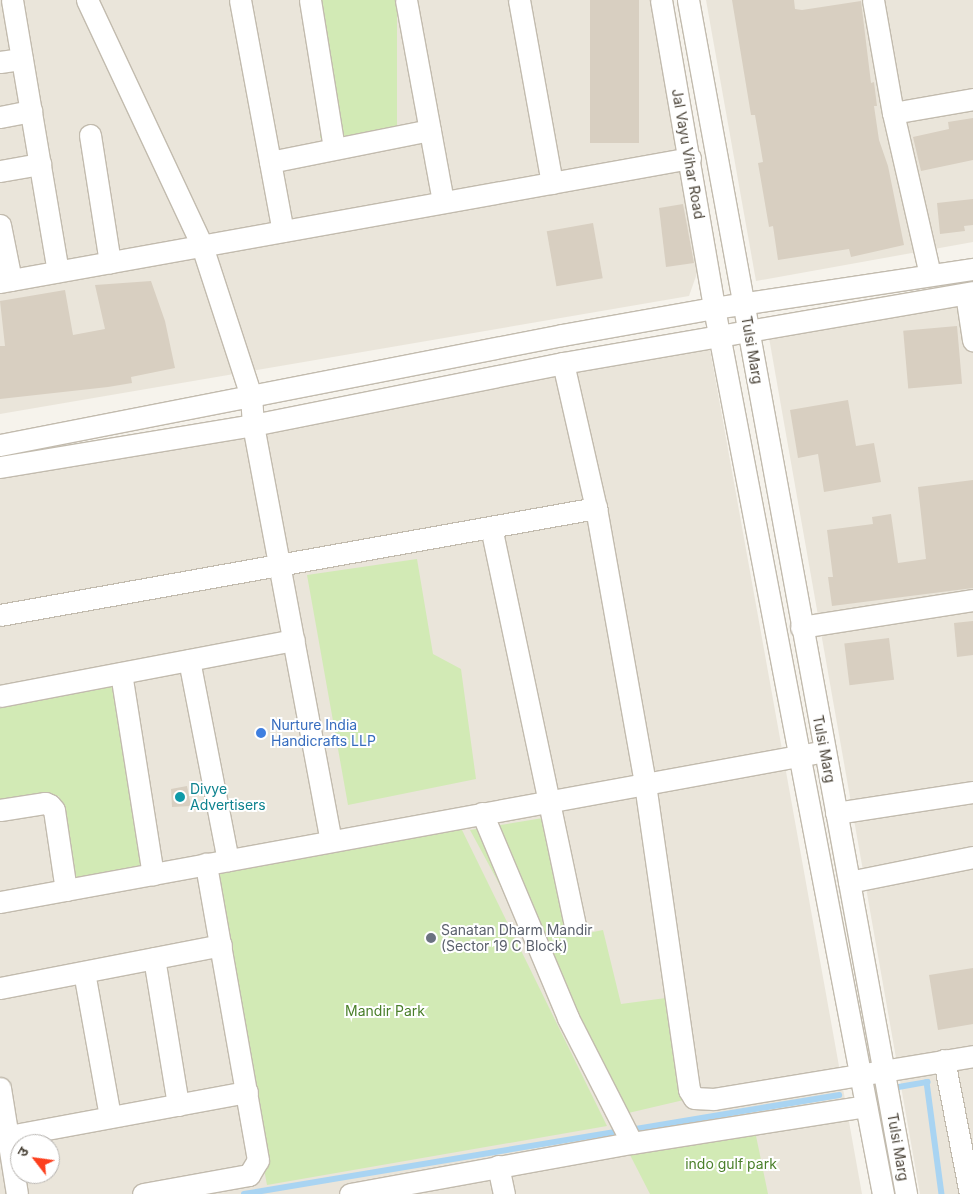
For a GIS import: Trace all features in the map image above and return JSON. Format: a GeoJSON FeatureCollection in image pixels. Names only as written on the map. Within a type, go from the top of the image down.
{"type":"FeatureCollection","features":[{"type":"Feature","properties":{"kind":"street"},"geometry":{"type":"LineString","coordinates":[[12,0],[58,272]]}},
{"type":"Feature","properties":{"kind":"street"},"geometry":{"type":"LineString","coordinates":[[87,0],[202,246],[251,396],[253,425],[331,841]]}},
{"type":"Feature","properties":{"kind":"street"},"geometry":{"type":"LineString","coordinates":[[240,0],[283,231]]}},
{"type":"Feature","properties":{"kind":"street"},"geometry":{"type":"LineString","coordinates":[[310,0],[334,148]]}},
{"type":"Feature","properties":{"kind":"street"},"geometry":{"type":"LineString","coordinates":[[406,0],[443,202]]}},
{"type":"Feature","properties":{"kind":"street"},"geometry":{"type":"LineString","coordinates":[[519,0],[552,183]]}},
{"type":"Feature","properties":{"kind":"street","name":"Jal Vayu Vihar Road"},"geometry":{"type":"LineString","coordinates":[[662,0],[714,308]]}},
{"type":"Feature","properties":{"kind":"street","name":"Jal Vayu Vihar Road"},"geometry":{"type":"LineString","coordinates":[[688,0],[744,303]]}},
{"type":"Feature","properties":{"kind":"street"},"geometry":{"type":"LineString","coordinates":[[873,0],[893,113],[930,274]]}},
{"type":"Feature","properties":{"kind":"street"},"geometry":{"type":"LineString","coordinates":[[0,62],[22,59]]}},
{"type":"Feature","properties":{"kind":"street"},"geometry":{"type":"LineString","coordinates":[[893,113],[973,99]]}},
{"type":"Feature","properties":{"kind":"street"},"geometry":{"type":"LineString","coordinates":[[0,117],[31,111]]}},
{"type":"Feature","properties":{"kind":"street"},"geometry":{"type":"LineString","coordinates":[[270,162],[430,130]]}},
{"type":"Feature","properties":{"kind":"street"},"geometry":{"type":"LineString","coordinates":[[90,135],[110,262]]}},
{"type":"Feature","properties":{"kind":"street"},"geometry":{"type":"LineString","coordinates":[[0,225],[5,281],[690,158]]}},
{"type":"Feature","properties":{"kind":"street"},"geometry":{"type":"LineString","coordinates":[[0,171],[40,164]]}},
{"type":"Feature","properties":{"kind":"street"},"geometry":{"type":"LineString","coordinates":[[0,445],[714,308],[836,291],[973,268]]}},
{"type":"Feature","properties":{"kind":"street"},"geometry":{"type":"LineString","coordinates":[[836,291],[839,317]]}},
{"type":"Feature","properties":{"kind":"street"},"geometry":{"type":"LineString","coordinates":[[0,467],[253,425],[563,363],[750,333],[970,293],[973,340]]}},
{"type":"Feature","properties":{"kind":"street","name":"Tulsi Marg"},"geometry":{"type":"LineString","coordinates":[[744,303],[801,627],[906,1194]]}},
{"type":"Feature","properties":{"kind":"street","name":"Tulsi Marg"},"geometry":{"type":"LineString","coordinates":[[714,308],[882,1194]]}},
{"type":"Feature","properties":{"kind":"street"},"geometry":{"type":"LineString","coordinates":[[563,363],[596,508],[645,784],[689,1090],[694,1098],[714,1099],[973,1056]]}},
{"type":"Feature","properties":{"kind":"street"},"geometry":{"type":"LineString","coordinates":[[0,614],[596,508]]}},
{"type":"Feature","properties":{"kind":"street"},"geometry":{"type":"LineString","coordinates":[[491,527],[575,924]]}},
{"type":"Feature","properties":{"kind":"street"},"geometry":{"type":"LineString","coordinates":[[801,627],[973,600]]}},
{"type":"Feature","properties":{"kind":"street"},"geometry":{"type":"LineString","coordinates":[[0,696],[294,640]]}},
{"type":"Feature","properties":{"kind":"street"},"geometry":{"type":"LineString","coordinates":[[189,660],[228,860]]}},
{"type":"Feature","properties":{"kind":"street"},"geometry":{"type":"LineString","coordinates":[[121,673],[153,874]]}},
{"type":"Feature","properties":{"kind":"street"},"geometry":{"type":"LineString","coordinates":[[0,902],[800,756],[824,750]]}},
{"type":"Feature","properties":{"kind":"street"},"geometry":{"type":"LineString","coordinates":[[836,813],[973,792]]}},
{"type":"Feature","properties":{"kind":"street"},"geometry":{"type":"LineString","coordinates":[[0,810],[44,803],[50,805],[54,810],[66,890]]}},
{"type":"Feature","properties":{"kind":"street"},"geometry":{"type":"LineString","coordinates":[[482,813],[568,1018],[632,1142]]}},
{"type":"Feature","properties":{"kind":"street"},"geometry":{"type":"LineString","coordinates":[[848,882],[973,857]]}},
{"type":"Feature","properties":{"kind":"street"},"geometry":{"type":"LineString","coordinates":[[143,1194],[249,1175],[255,1169],[258,1160],[206,864]]}},
{"type":"Feature","properties":{"kind":"street"},"geometry":{"type":"LineString","coordinates":[[0,988],[221,945]]}},
{"type":"Feature","properties":{"kind":"street"},"geometry":{"type":"LineString","coordinates":[[154,958],[178,1105]]}},
{"type":"Feature","properties":{"kind":"street"},"geometry":{"type":"LineString","coordinates":[[84,972],[110,1117]]}},
{"type":"Feature","properties":{"kind":"street"},"geometry":{"type":"LineString","coordinates":[[944,1060],[970,1194]]}},
{"type":"Feature","properties":{"kind":"street"},"geometry":{"type":"LineString","coordinates":[[0,1088],[18,1194]]}},
{"type":"Feature","properties":{"kind":"street"},"geometry":{"type":"LineString","coordinates":[[9,1136],[247,1092]]}},
{"type":"Feature","properties":{"kind":"street"},"geometry":{"type":"LineString","coordinates":[[350,1194],[632,1142],[866,1106]]}},
{"type":"Feature","properties":{"kind":"street"},"geometry":{"type":"LineString","coordinates":[[498,1166],[504,1194]]}},
{"type":"Feature","properties":{"kind":"shaded area"},"geometry":{"type":"Polygon","coordinates":[[[0,0],[655,0],[701,262],[689,296],[0,414],[0,0]]]}},
{"type":"Feature","properties":{"kind":"shaded area"},"geometry":{"type":"Polygon","coordinates":[[[706,0],[973,0],[973,242],[756,281],[706,0]]]}},
{"type":"Feature","properties":{"kind":"shaded area"},"geometry":{"type":"Polygon","coordinates":[[[973,296],[973,1194],[920,1194],[768,332],[973,296]]]}},
{"type":"Feature","properties":{"kind":"shaded area"},"geometry":{"type":"Polygon","coordinates":[[[708,338],[862,1194],[0,1194],[0,466],[708,338]]]}},
{"type":"Feature","properties":{"kind":"green space"},"geometry":{"type":"Polygon","coordinates":[[[320,0],[397,0],[397,138],[320,138],[320,0]]]}},
{"type":"Feature","properties":{"kind":"green space"},"geometry":{"type":"Polygon","coordinates":[[[417,559],[433,654],[461,669],[476,779],[348,805],[307,575],[417,559]]]}},
{"type":"Feature","properties":{"kind":"green space"},"geometry":{"type":"Polygon","coordinates":[[[113,683],[143,866],[73,879],[59,796],[0,804],[0,705],[113,683]]]}},
{"type":"Feature","properties":{"kind":"green space"},"geometry":{"type":"Polygon","coordinates":[[[543,818],[568,937],[603,930],[621,1004],[666,998],[688,1099],[624,1114],[470,830],[543,818]]]}},
{"type":"Feature","properties":{"kind":"green space","name":"Mandir Park"},"geometry":{"type":"Polygon","coordinates":[[[438,823],[462,830],[607,1126],[267,1185],[206,864],[438,823]]]}},
{"type":"Feature","properties":{"kind":"green space","name":"indo gulf park"},"geometry":{"type":"Polygon","coordinates":[[[755,1131],[768,1194],[650,1194],[628,1151],[755,1131]]]}},
{"type":"Feature","properties":{"kind":"building"},"geometry":{"type":"Polygon","coordinates":[[[590,0],[639,0],[639,143],[590,143],[590,0]]]}},
{"type":"Feature","properties":{"kind":"building"},"geometry":{"type":"Polygon","coordinates":[[[732,0],[794,0],[795,9],[802,10],[861,1],[871,83],[874,82],[877,106],[874,106],[879,140],[888,166],[904,245],[851,257],[849,249],[778,260],[773,226],[769,227],[758,163],[763,162],[755,115],[751,115],[732,0]]]}},
{"type":"Feature","properties":{"kind":"building"},"geometry":{"type":"Polygon","coordinates":[[[973,118],[973,160],[921,171],[913,137],[949,129],[948,122],[973,118]]]}},
{"type":"Feature","properties":{"kind":"building"},"geometry":{"type":"Polygon","coordinates":[[[973,199],[973,225],[964,226],[965,231],[940,234],[937,203],[973,199]]]}},
{"type":"Feature","properties":{"kind":"building"},"geometry":{"type":"Polygon","coordinates":[[[683,204],[694,263],[666,267],[659,208],[683,204]]]}},
{"type":"Feature","properties":{"kind":"building"},"geometry":{"type":"Polygon","coordinates":[[[593,223],[603,278],[556,286],[547,231],[593,223]]]}},
{"type":"Feature","properties":{"kind":"building"},"geometry":{"type":"Polygon","coordinates":[[[151,281],[165,321],[175,368],[131,377],[132,383],[0,399],[0,346],[5,346],[0,301],[65,290],[73,335],[105,329],[95,285],[151,281]]]}},
{"type":"Feature","properties":{"kind":"building"},"geometry":{"type":"Polygon","coordinates":[[[957,326],[962,384],[908,388],[903,331],[957,326]]]}},
{"type":"Feature","properties":{"kind":"building"},"geometry":{"type":"Polygon","coordinates":[[[848,400],[856,446],[874,443],[881,482],[824,492],[818,454],[798,458],[790,410],[848,400]]]}},
{"type":"Feature","properties":{"kind":"building"},"geometry":{"type":"Polygon","coordinates":[[[973,480],[973,588],[832,606],[828,577],[833,577],[827,530],[873,524],[872,517],[891,514],[898,563],[926,559],[918,487],[973,480]]]}},
{"type":"Feature","properties":{"kind":"building"},"geometry":{"type":"Polygon","coordinates":[[[973,621],[973,655],[957,657],[954,623],[973,621]]]}},
{"type":"Feature","properties":{"kind":"building"},"geometry":{"type":"Polygon","coordinates":[[[889,638],[894,680],[849,685],[844,643],[889,638]]]}},
{"type":"Feature","properties":{"kind":"building","name":"Divye Advertisers"},"geometry":{"type":"Polygon","coordinates":[[[187,786],[191,806],[172,807],[171,789],[187,786]]]}},
{"type":"Feature","properties":{"kind":"building"},"geometry":{"type":"Polygon","coordinates":[[[973,968],[973,1024],[938,1030],[929,975],[973,968]]]}},
{"type":"Feature","properties":{"kind":"waterway"},"geometry":{"type":"LineString","coordinates":[[893,1088],[927,1082],[942,1194]]}},
{"type":"Feature","properties":{"kind":"waterway"},"geometry":{"type":"LineString","coordinates":[[630,1130],[839,1095]]}},
{"type":"Feature","properties":{"kind":"waterway"},"geometry":{"type":"LineString","coordinates":[[244,1194],[621,1131]]}},
{"type":"Feature","properties":{"kind":"place","name":"Nurture India Handicrafts LLP"},"geometry":{"type":"Point","coordinates":[261,733]}},
{"type":"Feature","properties":{"kind":"place","name":"Divye Advertisers"},"geometry":{"type":"Point","coordinates":[180,797]}},
{"type":"Feature","properties":{"kind":"place","name":"Sanatan Dharm Mandir (Sector 19 C Block)"},"geometry":{"type":"Point","coordinates":[431,938]}}]}
